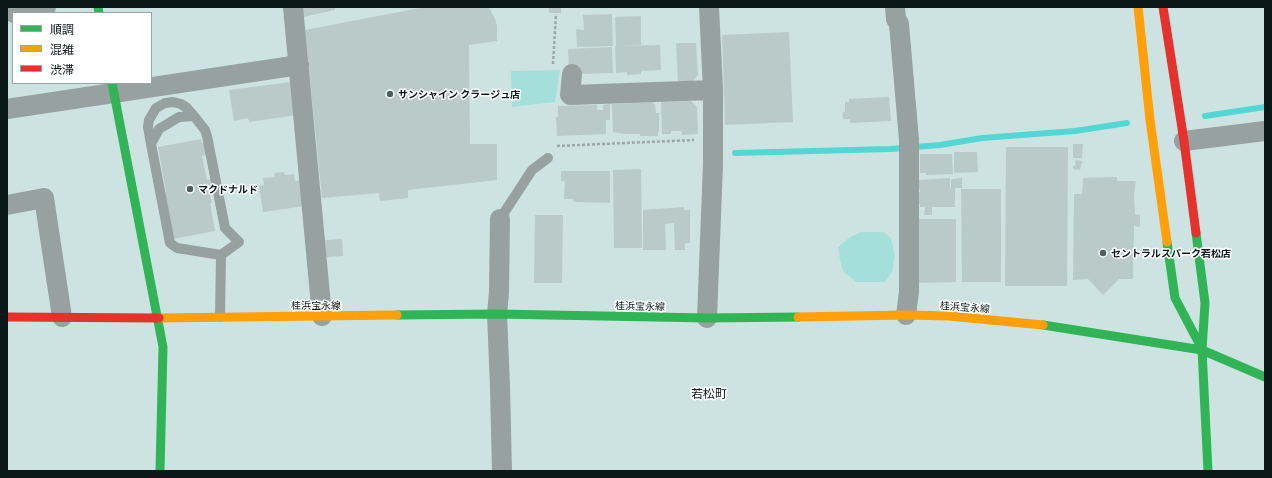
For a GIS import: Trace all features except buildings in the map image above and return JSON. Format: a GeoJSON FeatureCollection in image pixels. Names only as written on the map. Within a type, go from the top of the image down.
{"type":"FeatureCollection","features":[{"type":"Feature","properties":{"kind":"main road"},"geometry":{"type":"LineString","coordinates":[[1138,7],[1150,120],[1175,298],[1202,350]]}},
{"type":"Feature","properties":{"kind":"main road"},"geometry":{"type":"LineString","coordinates":[[1163,7],[1184,141],[1205,303],[1202,350],[1208,471]]}},
{"type":"Feature","properties":{"kind":"main road"},"geometry":{"type":"LineString","coordinates":[[112,88],[163,347],[160,471]]}},
{"type":"Feature","properties":{"kind":"main road","name":"桂浜宝永線"},"geometry":{"type":"LineString","coordinates":[[7,317],[158,318],[497,314],[707,318],[906,315],[949,316],[1031,323],[1202,350],[1265,377]]}},
{"type":"Feature","properties":{"kind":"street"},"geometry":{"type":"LineString","coordinates":[[19,12],[46,7]]}},
{"type":"Feature","properties":{"kind":"street"},"geometry":{"type":"LineString","coordinates":[[293,7],[322,316]]}},
{"type":"Feature","properties":{"kind":"street"},"geometry":{"type":"LineString","coordinates":[[707,318],[713,140],[713,90],[709,7]]}},
{"type":"Feature","properties":{"kind":"street"},"geometry":{"type":"LineString","coordinates":[[894,7],[896,20],[899,24],[910,146],[909,292],[906,315]]}},
{"type":"Feature","properties":{"kind":"street"},"geometry":{"type":"LineString","coordinates":[[152,83],[299,65]]}},
{"type":"Feature","properties":{"kind":"street"},"geometry":{"type":"LineString","coordinates":[[572,74],[570,95],[713,90]]}},
{"type":"Feature","properties":{"kind":"street"},"geometry":{"type":"LineString","coordinates":[[7,109],[112,88],[145,84]]}},
{"type":"Feature","properties":{"kind":"street"},"geometry":{"type":"LineString","coordinates":[[1184,141],[1265,131]]}},
{"type":"Feature","properties":{"kind":"street"},"geometry":{"type":"LineString","coordinates":[[7,205],[44,198],[62,317]]}},
{"type":"Feature","properties":{"kind":"street"},"geometry":{"type":"LineString","coordinates":[[500,219],[499,292],[497,314],[502,471]]}},
{"type":"Feature","properties":{"kind":"lane"},"geometry":{"type":"LineString","coordinates":[[173,102],[181,104],[194,116],[205,130],[207,136],[225,228],[239,242],[221,255],[177,248],[170,244],[151,144],[148,127],[149,120],[156,108],[165,103],[173,102]]}},
{"type":"Feature","properties":{"kind":"lane"},"geometry":{"type":"LineString","coordinates":[[151,144],[159,129],[163,126],[179,117],[194,116]]}},
{"type":"Feature","properties":{"kind":"lane"},"geometry":{"type":"LineString","coordinates":[[500,219],[532,170],[548,158]]}},
{"type":"Feature","properties":{"kind":"lane"},"geometry":{"type":"LineString","coordinates":[[220,317],[221,255]]}},
{"type":"Feature","properties":{"kind":"path"},"geometry":{"type":"LineString","coordinates":[[553,64],[556,14]]}},
{"type":"Feature","properties":{"kind":"path"},"geometry":{"type":"LineString","coordinates":[[548,158],[551,146],[713,140]]}},
{"type":"Feature","properties":{"kind":"shaded area"},"geometry":{"type":"Polygon","coordinates":[[[560,70],[555,102],[512,107],[511,71],[560,70]]]}},
{"type":"Feature","properties":{"kind":"shaded area"},"geometry":{"type":"Polygon","coordinates":[[[861,232],[884,232],[891,238],[895,255],[892,272],[885,282],[856,282],[843,271],[838,247],[850,237],[861,232]]]}},
{"type":"Feature","properties":{"kind":"waterway"},"geometry":{"type":"LineString","coordinates":[[1205,116],[1265,107]]}},
{"type":"Feature","properties":{"kind":"waterway"},"geometry":{"type":"LineString","coordinates":[[735,153],[890,149],[940,145],[982,138],[1075,131],[1127,123]]}},
{"type":"Feature","properties":{"kind":"traffic: fast"},"geometry":{"type":"LineString","coordinates":[[98,7],[99,12]]}},
{"type":"Feature","properties":{"kind":"traffic: fast"},"geometry":{"type":"LineString","coordinates":[[112,84],[163,347],[160,471]]}},
{"type":"Feature","properties":{"kind":"traffic: fast"},"geometry":{"type":"LineString","coordinates":[[1196,233],[1205,303],[1202,350],[1208,471]]}},
{"type":"Feature","properties":{"kind":"traffic: fast"},"geometry":{"type":"LineString","coordinates":[[1167,242],[1175,298],[1202,349]]}},
{"type":"Feature","properties":{"kind":"traffic: fast"},"geometry":{"type":"LineString","coordinates":[[397,315],[497,314],[707,318],[798,317]]}},
{"type":"Feature","properties":{"kind":"traffic: fast"},"geometry":{"type":"LineString","coordinates":[[1043,325],[1202,350],[1265,377]]}},
{"type":"Feature","properties":{"kind":"traffic: slow"},"geometry":{"type":"LineString","coordinates":[[1138,7],[1150,120],[1167,242]]}},
{"type":"Feature","properties":{"kind":"traffic: slow"},"geometry":{"type":"LineString","coordinates":[[159,318],[397,315]]}},
{"type":"Feature","properties":{"kind":"traffic: slow"},"geometry":{"type":"LineString","coordinates":[[798,317],[906,315],[949,316],[1043,325]]}},
{"type":"Feature","properties":{"kind":"traffic: jam"},"geometry":{"type":"LineString","coordinates":[[1163,7],[1184,141],[1196,233]]}},
{"type":"Feature","properties":{"kind":"traffic: jam"},"geometry":{"type":"LineString","coordinates":[[7,317],[159,318]]}},
{"type":"Feature","properties":{"kind":"place","name":"サンシャイン クラージュ店"},"geometry":{"type":"Point","coordinates":[390,94]}},
{"type":"Feature","properties":{"kind":"place","name":"マクドナルド"},"geometry":{"type":"Point","coordinates":[190,189]}},
{"type":"Feature","properties":{"kind":"place","name":"セントラルスパーク若松店"},"geometry":{"type":"Point","coordinates":[1103,253]}},
{"type":"Feature","properties":{"kind":"district","name":"若松町"},"geometry":{"type":"Point","coordinates":[709,393]}}]}
